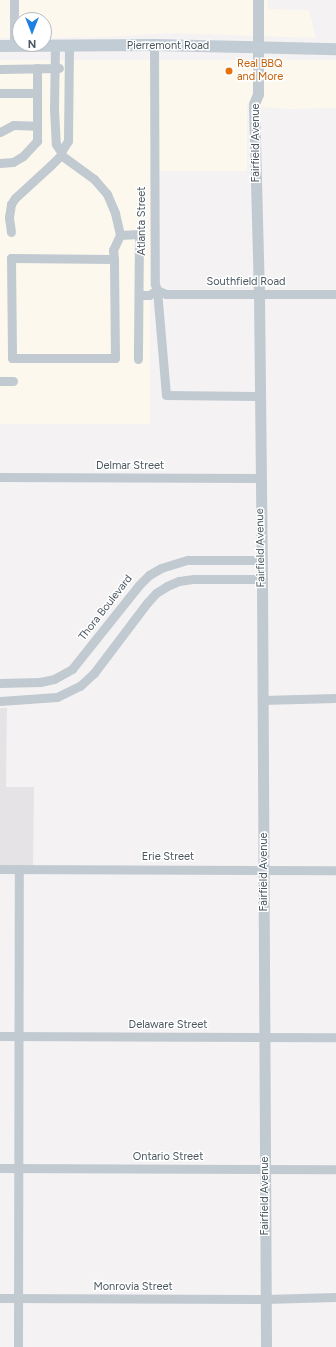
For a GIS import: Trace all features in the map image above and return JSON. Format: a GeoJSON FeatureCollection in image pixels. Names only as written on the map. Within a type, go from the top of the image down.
{"type":"FeatureCollection","features":[{"type":"Feature","properties":{"kind":"main road","name":"Pierremont Road"},"geometry":{"type":"LineString","coordinates":[[0,46],[12,46]]}},
{"type":"Feature","properties":{"kind":"main road","name":"Pierremont Road"},"geometry":{"type":"LineString","coordinates":[[55,46],[336,48]]}},
{"type":"Feature","properties":{"kind":"street"},"geometry":{"type":"LineString","coordinates":[[14,0],[14,12]]}},
{"type":"Feature","properties":{"kind":"street","name":"Fairfield Avenue"},"geometry":{"type":"LineString","coordinates":[[258,0],[258,94],[262,116],[261,180],[257,193],[262,579],[266,1347]]}},
{"type":"Feature","properties":{"kind":"street"},"geometry":{"type":"LineString","coordinates":[[55,46],[54,68],[56,144],[61,154],[94,180],[107,194],[115,213],[120,236],[113,250],[114,259],[115,358],[12,358],[11,258],[114,259]]}},
{"type":"Feature","properties":{"kind":"street"},"geometry":{"type":"LineString","coordinates":[[11,232],[9,217],[11,204],[15,198],[61,154],[68,141],[69,46]]}},
{"type":"Feature","properties":{"kind":"street","name":"Atlanta Street"},"geometry":{"type":"LineString","coordinates":[[154,46],[154,284],[157,290],[166,395],[260,396]]}},
{"type":"Feature","properties":{"kind":"street"},"geometry":{"type":"LineString","coordinates":[[0,163],[13,162],[24,156],[37,141],[37,68]]}},
{"type":"Feature","properties":{"kind":"street"},"geometry":{"type":"LineString","coordinates":[[0,69],[68,69]]}},
{"type":"Feature","properties":{"kind":"street"},"geometry":{"type":"LineString","coordinates":[[0,93],[37,93]]}},
{"type":"Feature","properties":{"kind":"street"},"geometry":{"type":"LineString","coordinates":[[0,132],[13,125],[37,126]]}},
{"type":"Feature","properties":{"kind":"street"},"geometry":{"type":"LineString","coordinates":[[120,236],[139,234],[138,359]]}},
{"type":"Feature","properties":{"kind":"street"},"geometry":{"type":"LineString","coordinates":[[139,295],[149,295],[157,290]]}},
{"type":"Feature","properties":{"kind":"street","name":"Southfield Road"},"geometry":{"type":"LineString","coordinates":[[157,290],[166,294],[336,294]]}},
{"type":"Feature","properties":{"kind":"street"},"geometry":{"type":"LineString","coordinates":[[0,381],[13,381]]}},
{"type":"Feature","properties":{"kind":"street","name":"Delmar Street"},"geometry":{"type":"LineString","coordinates":[[0,477],[260,478]]}},
{"type":"Feature","properties":{"kind":"street","name":"Thora Boulevard"},"geometry":{"type":"LineString","coordinates":[[0,683],[40,682],[54,679],[72,669],[80,661],[139,585],[149,575],[161,568],[188,560],[261,560]]}},
{"type":"Feature","properties":{"kind":"street"},"geometry":{"type":"LineString","coordinates":[[0,701],[57,697],[80,686],[94,673],[152,598],[167,586],[179,581],[194,579],[262,579]]}},
{"type":"Feature","properties":{"kind":"street"},"geometry":{"type":"LineString","coordinates":[[262,700],[336,698]]}},
{"type":"Feature","properties":{"kind":"street","name":"Erie Street"},"geometry":{"type":"LineString","coordinates":[[0,869],[336,870]]}},
{"type":"Feature","properties":{"kind":"street"},"geometry":{"type":"LineString","coordinates":[[18,1347],[19,869]]}},
{"type":"Feature","properties":{"kind":"street","name":"Delaware Street"},"geometry":{"type":"LineString","coordinates":[[0,1036],[336,1037]]}},
{"type":"Feature","properties":{"kind":"street","name":"Ontario Street"},"geometry":{"type":"LineString","coordinates":[[0,1168],[264,1170],[336,1169]]}},
{"type":"Feature","properties":{"kind":"street","name":"Monrovia Street"},"geometry":{"type":"LineString","coordinates":[[0,1298],[265,1299],[336,1297]]}},
{"type":"Feature","properties":{"kind":"shaded area"},"geometry":{"type":"Polygon","coordinates":[[[0,0],[267,0],[268,9],[309,10],[316,38],[172,33],[109,37],[52,38],[52,12],[12,12],[12,38],[0,38],[0,0]]]}},
{"type":"Feature","properties":{"kind":"shaded area"},"geometry":{"type":"Polygon","coordinates":[[[0,60],[336,60],[336,108],[287,109],[247,106],[247,171],[150,171],[150,424],[0,424],[0,60]]]}},
{"type":"Feature","properties":{"kind":"shaded area"},"geometry":{"type":"Polygon","coordinates":[[[0,708],[7,708],[6,787],[34,787],[33,865],[0,865],[0,708]]]}},
{"type":"Feature","properties":{"kind":"place","name":"Real BBQ and More"},"geometry":{"type":"Point","coordinates":[229,71]}}]}
